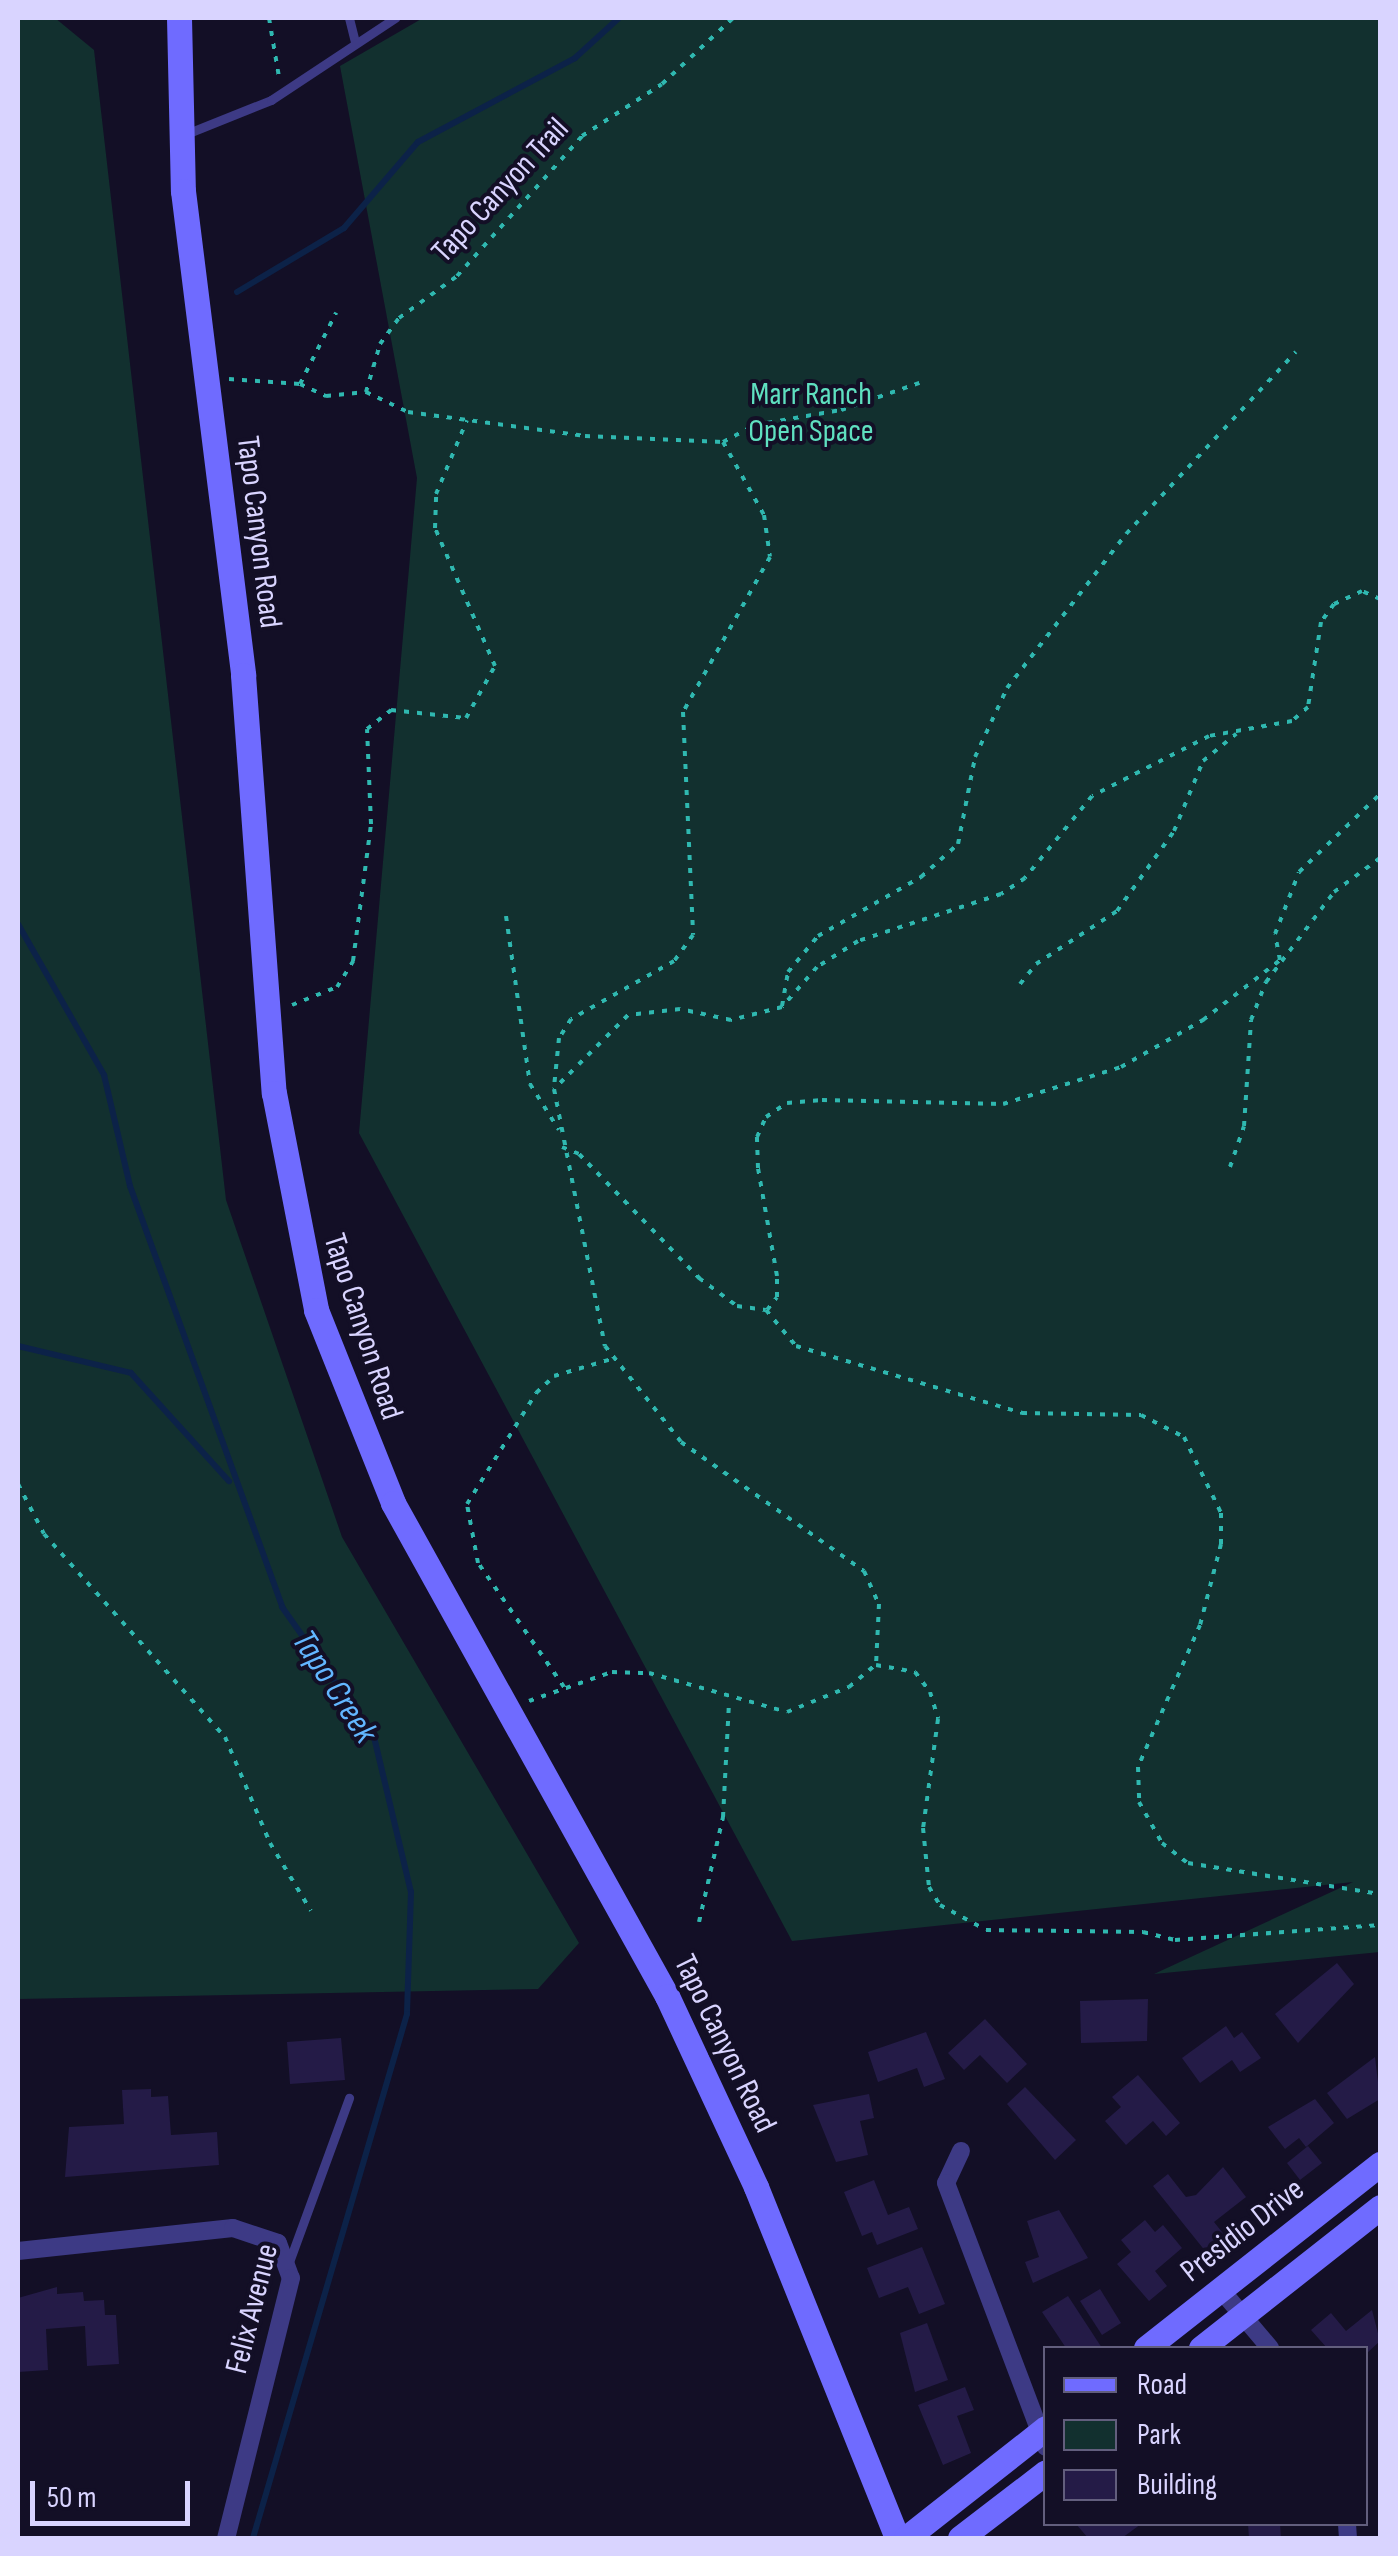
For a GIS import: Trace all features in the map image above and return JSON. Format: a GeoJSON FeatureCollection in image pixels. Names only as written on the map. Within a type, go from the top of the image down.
{"type":"FeatureCollection","features":[{"type":"Feature","properties":{"kind":"main road","name":"Tapo Canyon Road"},"geometry":{"type":"LineString","coordinates":[[179,18],[178,136],[242,675],[268,1009],[297,1232],[344,1392],[406,1528],[510,1708],[667,1996],[756,2186],[897,2538]]}},
{"type":"Feature","properties":{"kind":"main road","name":"Presidio Drive"},"geometry":{"type":"LineString","coordinates":[[1149,2346],[1380,2164]]}},
{"type":"Feature","properties":{"kind":"main road","name":"Presidio Drive"},"geometry":{"type":"LineString","coordinates":[[1204,2346],[1380,2206]]}},
{"type":"Feature","properties":{"kind":"main road"},"geometry":{"type":"LineString","coordinates":[[906,2538],[1043,2436]]}},
{"type":"Feature","properties":{"kind":"main road"},"geometry":{"type":"LineString","coordinates":[[960,2538],[1043,2474]]}},
{"type":"Feature","properties":{"kind":"street"},"geometry":{"type":"LineString","coordinates":[[961,2151],[946,2182],[1043,2436]]}},
{"type":"Feature","properties":{"kind":"street"},"geometry":{"type":"LineString","coordinates":[[18,2251],[233,2228],[266,2234],[289,2262]]}},
{"type":"Feature","properties":{"kind":"street","name":"Felix Avenue"},"geometry":{"type":"LineString","coordinates":[[226,2538],[289,2262]]}},
{"type":"Feature","properties":{"kind":"street"},"geometry":{"type":"LineString","coordinates":[[1222,2290],[1268,2346]]}},
{"type":"Feature","properties":{"kind":"lane"},"geometry":{"type":"LineString","coordinates":[[350,18],[355,42]]}},
{"type":"Feature","properties":{"kind":"lane"},"geometry":{"type":"LineString","coordinates":[[178,136],[227,123],[281,93],[395,18]]}},
{"type":"Feature","properties":{"kind":"lane","name":"Felix Avenue"},"geometry":{"type":"LineString","coordinates":[[289,2262],[349,2098]]}},
{"type":"Feature","properties":{"kind":"path"},"geometry":{"type":"LineString","coordinates":[[269,18],[281,93]]}},
{"type":"Feature","properties":{"kind":"path","name":"Tapo Canyon Trail"},"geometry":{"type":"LineString","coordinates":[[366,392],[380,344],[400,318],[457,276],[582,136],[662,84],[733,18]]}},
{"type":"Feature","properties":{"kind":"path"},"geometry":{"type":"LineString","coordinates":[[300,384],[336,313]]}},
{"type":"Feature","properties":{"kind":"path"},"geometry":{"type":"LineString","coordinates":[[782,1008],[788,972],[818,936],[920,876],[958,844],[975,757],[1007,688],[1126,534],[1296,352]]}},
{"type":"Feature","properties":{"kind":"path"},"geometry":{"type":"LineString","coordinates":[[206,382],[300,384],[326,396],[366,392],[408,412],[723,442],[755,425],[841,410],[919,383]]}},
{"type":"Feature","properties":{"kind":"path"},"geometry":{"type":"LineString","coordinates":[[268,1009],[337,987],[353,961],[371,824],[367,729],[391,710],[466,718],[495,666],[435,528],[436,494],[468,420]]}},
{"type":"Feature","properties":{"kind":"path"},"geometry":{"type":"LineString","coordinates":[[723,442],[764,515],[770,557],[683,712],[693,934],[674,961],[572,1018],[558,1038],[554,1089],[559,1130],[595,1319],[615,1358],[682,1442],[864,1571],[878,1604],[876,1665]]}},
{"type":"Feature","properties":{"kind":"path"},"geometry":{"type":"LineString","coordinates":[[554,1089],[628,1015],[680,1009],[731,1020],[782,1008],[817,967],[858,941],[1001,894],[1025,878],[1092,796],[1210,736],[1292,721],[1308,708],[1321,622],[1348,594],[1380,599]]}},
{"type":"Feature","properties":{"kind":"path"},"geometry":{"type":"LineString","coordinates":[[1020,984],[1036,964],[1117,911],[1174,831],[1203,761],[1239,731]]}},
{"type":"Feature","properties":{"kind":"path"},"geometry":{"type":"LineString","coordinates":[[1280,960],[1278,922],[1299,872],[1380,794]]}},
{"type":"Feature","properties":{"kind":"path"},"geometry":{"type":"LineString","coordinates":[[1230,1167],[1244,1126],[1251,1020],[1280,960],[1334,892],[1380,858]]}},
{"type":"Feature","properties":{"kind":"path"},"geometry":{"type":"LineString","coordinates":[[506,916],[530,1084],[546,1120],[559,1130]]}},
{"type":"Feature","properties":{"kind":"path"},"geometry":{"type":"LineString","coordinates":[[766,1310],[777,1297],[778,1276],[758,1168],[757,1137],[766,1117],[787,1104],[822,1100],[1003,1104],[1056,1092],[1121,1067],[1202,1020],[1280,960]]}},
{"type":"Feature","properties":{"kind":"path"},"geometry":{"type":"LineString","coordinates":[[562,1147],[580,1154],[699,1278],[737,1306],[766,1310],[796,1346],[837,1365],[1022,1413],[1141,1415],[1184,1436],[1221,1514],[1221,1544],[1200,1624],[1138,1766],[1140,1802],[1162,1844],[1188,1863],[1380,1894]]}},
{"type":"Feature","properties":{"kind":"path"},"geometry":{"type":"LineString","coordinates":[[564,1686],[478,1563],[466,1504],[536,1393],[554,1376],[615,1358]]}},
{"type":"Feature","properties":{"kind":"path"},"geometry":{"type":"LineString","coordinates":[[18,1484],[44,1534],[225,1737],[270,1843],[310,1910]]}},
{"type":"Feature","properties":{"kind":"path"},"geometry":{"type":"LineString","coordinates":[[510,1708],[612,1672],[649,1672],[729,1701],[787,1712],[812,1706],[876,1665],[915,1672],[930,1692],[938,1719],[923,1828],[926,1872],[940,1905],[967,1923],[1175,1940],[1380,1925]]}},
{"type":"Feature","properties":{"kind":"path"},"geometry":{"type":"LineString","coordinates":[[699,1922],[723,1817],[729,1701]]}},
{"type":"Feature","properties":{"kind":"green space"},"geometry":{"type":"Polygon","coordinates":[[[18,18],[55,18],[94,50],[226,1200],[342,1537],[579,1943],[538,1989],[18,1999],[18,18]]]}},
{"type":"Feature","properties":{"kind":"green space","name":"Marr Ranch Open Space"},"geometry":{"type":"Polygon","coordinates":[[[423,18],[1380,18],[1380,1952],[1154,1974],[1353,1882],[792,1941],[359,1133],[417,478],[340,66],[423,18]]]}},
{"type":"Feature","properties":{"kind":"building"},"geometry":{"type":"Polygon","coordinates":[[[1337,1963],[1354,1984],[1298,2043],[1275,2014],[1337,1963]]]}},
{"type":"Feature","properties":{"kind":"building"},"geometry":{"type":"Polygon","coordinates":[[[1148,1999],[1147,2041],[1081,2043],[1080,2001],[1148,1999]]]}},
{"type":"Feature","properties":{"kind":"building"},"geometry":{"type":"Polygon","coordinates":[[[985,2019],[1027,2064],[1007,2083],[980,2055],[964,2070],[948,2053],[985,2019]]]}},
{"type":"Feature","properties":{"kind":"building"},"geometry":{"type":"Polygon","coordinates":[[[1226,2026],[1234,2038],[1242,2032],[1261,2058],[1240,2072],[1232,2060],[1200,2083],[1182,2058],[1226,2026]]]}},
{"type":"Feature","properties":{"kind":"building"},"geometry":{"type":"Polygon","coordinates":[[[926,2032],[945,2079],[924,2087],[917,2068],[878,2082],[868,2052],[926,2032]]]}},
{"type":"Feature","properties":{"kind":"building"},"geometry":{"type":"Polygon","coordinates":[[[341,2038],[345,2080],[290,2084],[287,2042],[341,2038]]]}},
{"type":"Feature","properties":{"kind":"building"},"geometry":{"type":"Polygon","coordinates":[[[1375,2057],[1380,2099],[1347,2119],[1327,2093],[1375,2057]]]}},
{"type":"Feature","properties":{"kind":"building"},"geometry":{"type":"Polygon","coordinates":[[[1138,2075],[1180,2123],[1166,2136],[1153,2121],[1126,2145],[1105,2121],[1121,2107],[1112,2097],[1138,2075]]]}},
{"type":"Feature","properties":{"kind":"building"},"geometry":{"type":"Polygon","coordinates":[[[1025,2087],[1076,2140],[1055,2160],[1007,2104],[1025,2087]]]}},
{"type":"Feature","properties":{"kind":"building"},"geometry":{"type":"Polygon","coordinates":[[[151,2089],[151,2097],[168,2096],[171,2135],[217,2132],[219,2165],[65,2177],[69,2127],[124,2124],[122,2090],[151,2089]]]}},
{"type":"Feature","properties":{"kind":"building"},"geometry":{"type":"Polygon","coordinates":[[[869,2094],[874,2118],[860,2121],[868,2155],[836,2162],[813,2105],[869,2094]]]}},
{"type":"Feature","properties":{"kind":"building"},"geometry":{"type":"Polygon","coordinates":[[[1315,2099],[1334,2123],[1306,2147],[1299,2138],[1285,2149],[1268,2127],[1315,2099]]]}},
{"type":"Feature","properties":{"kind":"building"},"geometry":{"type":"Polygon","coordinates":[[[1308,2146],[1322,2163],[1300,2180],[1287,2163],[1308,2146]]]}},
{"type":"Feature","properties":{"kind":"building"},"geometry":{"type":"Polygon","coordinates":[[[1223,2167],[1246,2197],[1214,2222],[1226,2237],[1206,2252],[1153,2186],[1168,2174],[1186,2197],[1196,2195],[1223,2167]]]}},
{"type":"Feature","properties":{"kind":"building"},"geometry":{"type":"Polygon","coordinates":[[[874,2180],[888,2215],[909,2207],[918,2229],[877,2245],[872,2232],[862,2236],[844,2192],[874,2180]]]}},
{"type":"Feature","properties":{"kind":"building"},"geometry":{"type":"Polygon","coordinates":[[[1059,2210],[1088,2258],[1033,2283],[1025,2262],[1039,2257],[1027,2221],[1059,2210]]]}},
{"type":"Feature","properties":{"kind":"building"},"geometry":{"type":"Polygon","coordinates":[[[1145,2220],[1155,2232],[1163,2225],[1182,2248],[1155,2271],[1167,2286],[1149,2301],[1117,2264],[1131,2252],[1121,2240],[1145,2220]]]}},
{"type":"Feature","properties":{"kind":"building"},"geometry":{"type":"Polygon","coordinates":[[[922,2247],[945,2304],[919,2314],[908,2287],[879,2298],[867,2268],[922,2247]]]}},
{"type":"Feature","properties":{"kind":"building"},"geometry":{"type":"Polygon","coordinates":[[[57,2287],[57,2294],[83,2292],[84,2301],[104,2300],[105,2315],[116,2315],[119,2364],[87,2366],[85,2326],[46,2329],[48,2370],[18,2372],[18,2298],[57,2287]]]}},
{"type":"Feature","properties":{"kind":"building"},"geometry":{"type":"Polygon","coordinates":[[[1100,2289],[1121,2323],[1102,2335],[1080,2301],[1100,2289]]]}},
{"type":"Feature","properties":{"kind":"building"},"geometry":{"type":"Polygon","coordinates":[[[1068,2296],[1101,2346],[1065,2346],[1042,2312],[1068,2296]]]}},
{"type":"Feature","properties":{"kind":"building"},"geometry":{"type":"Polygon","coordinates":[[[1372,2310],[1380,2341],[1368,2352],[1368,2346],[1325,2346],[1311,2330],[1331,2313],[1346,2331],[1372,2310]]]}},
{"type":"Feature","properties":{"kind":"building"},"geometry":{"type":"Polygon","coordinates":[[[927,2323],[948,2380],[915,2392],[900,2333],[927,2323]]]}},
{"type":"Feature","properties":{"kind":"building"},"geometry":{"type":"Polygon","coordinates":[[[965,2387],[974,2410],[957,2416],[971,2453],[943,2465],[918,2405],[965,2387]]]}},
{"type":"Feature","properties":{"kind":"building"},"geometry":{"type":"Polygon","coordinates":[[[1078,2526],[1138,2526],[1122,2538],[1088,2538],[1078,2526]]]}},
{"type":"Feature","properties":{"kind":"building"},"geometry":{"type":"Polygon","coordinates":[[[1248,2526],[1280,2526],[1281,2538],[1249,2538],[1248,2526]]]}},
{"type":"Feature","properties":{"kind":"waterway"},"geometry":{"type":"LineString","coordinates":[[237,292],[344,228],[418,142],[575,58],[619,18]]}},
{"type":"Feature","properties":{"kind":"waterway","name":"Tapo Creek"},"geometry":{"type":"LineString","coordinates":[[18,924],[104,1075],[130,1186],[282,1607],[374,1737],[411,1892],[407,2014],[253,2538]]}},
{"type":"Feature","properties":{"kind":"waterway"},"geometry":{"type":"LineString","coordinates":[[18,1346],[131,1373],[229,1481]]}}]}
